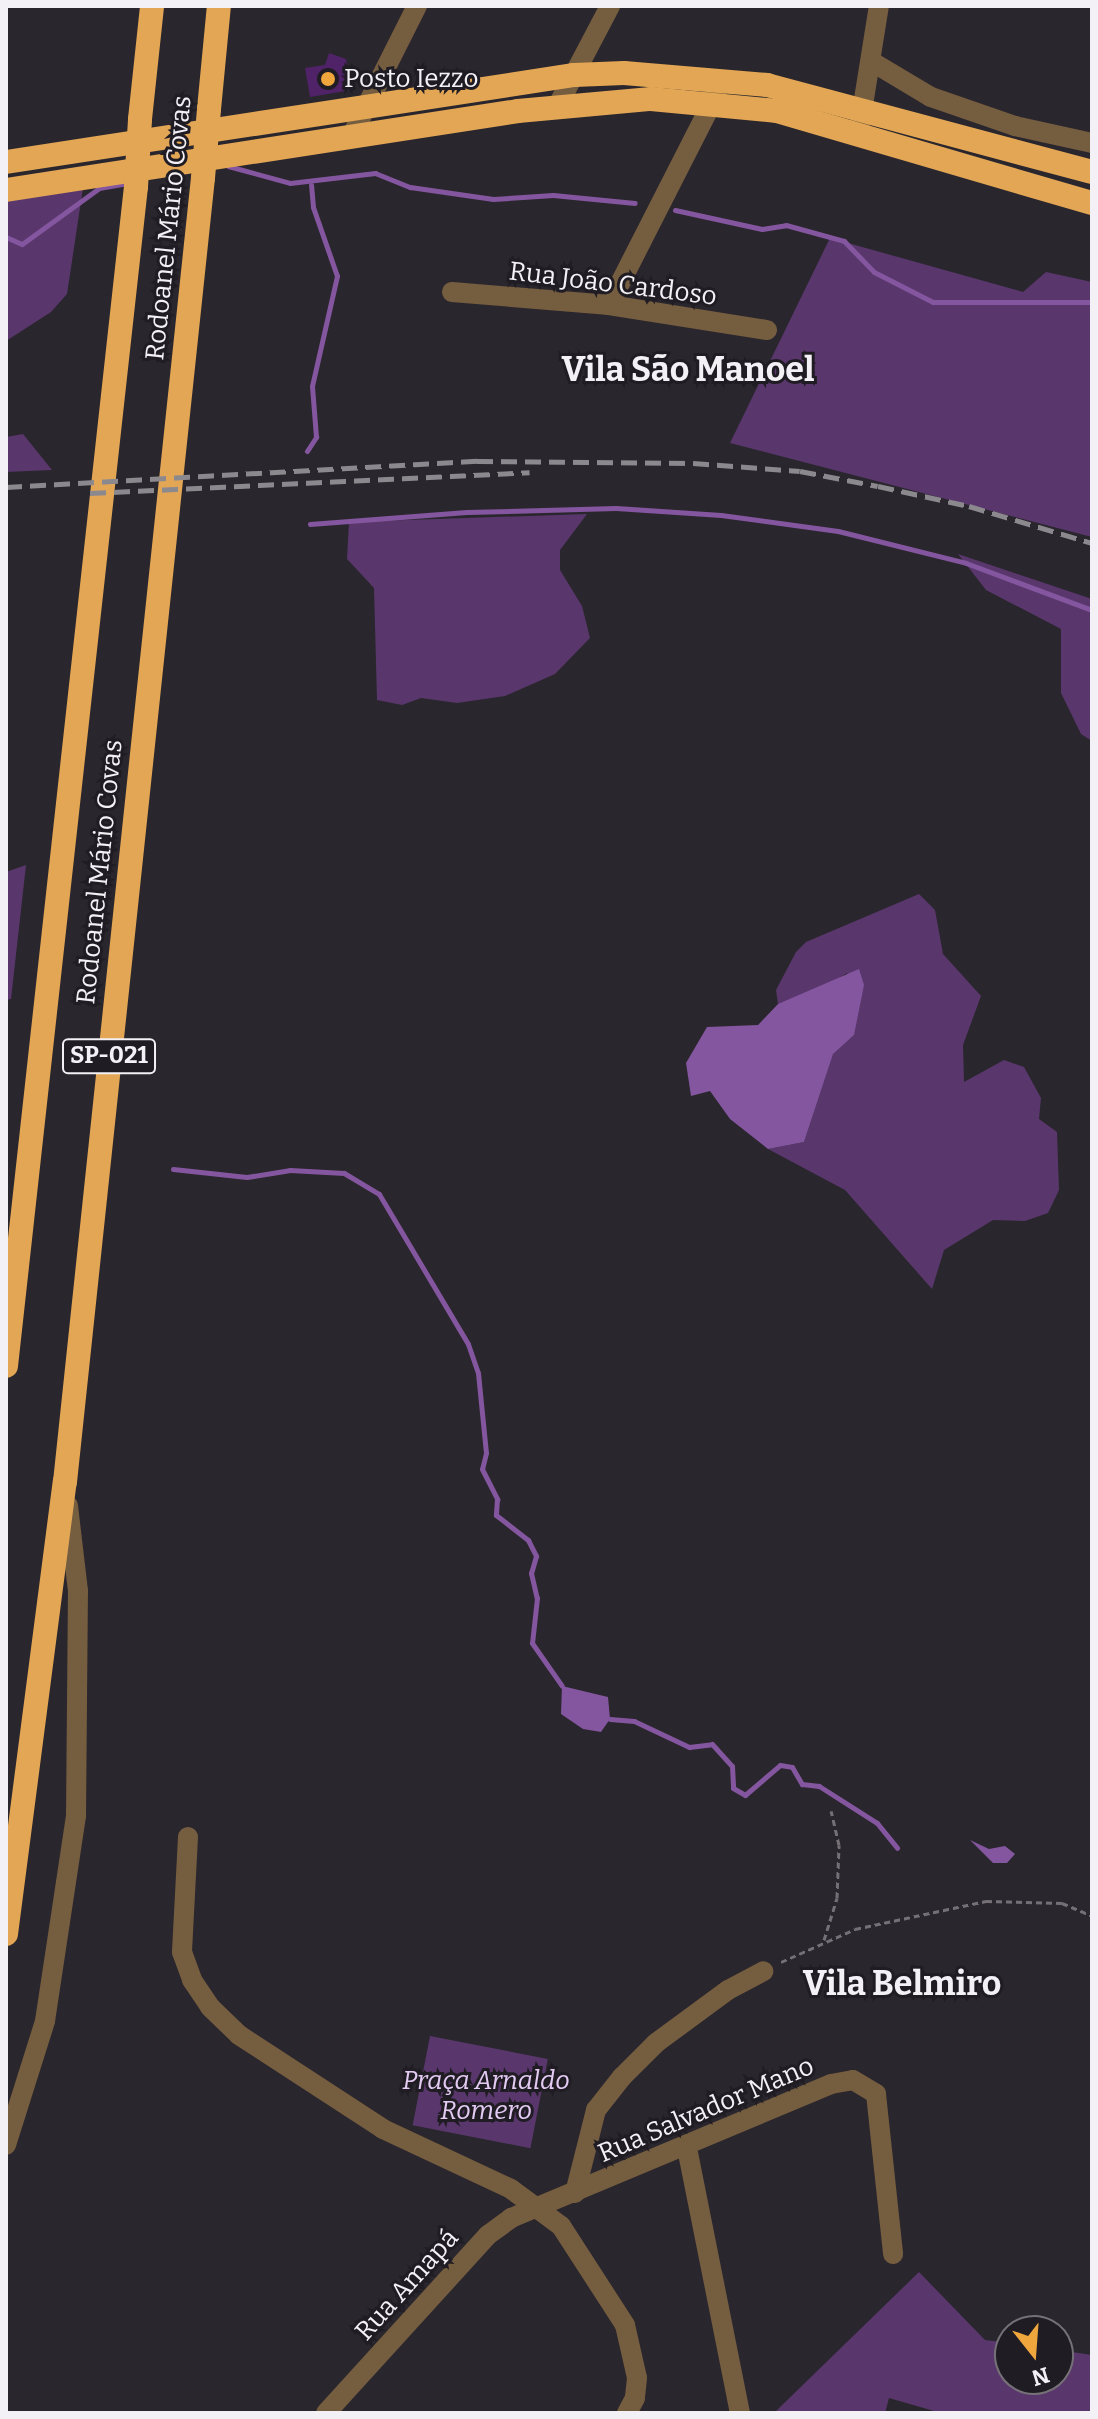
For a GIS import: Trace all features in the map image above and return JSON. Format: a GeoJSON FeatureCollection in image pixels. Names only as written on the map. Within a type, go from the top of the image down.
{"type":"FeatureCollection","features":[{"type":"Feature","properties":{"kind":"highway","name":"Rodoanel Mário Covas"},"geometry":{"type":"LineString","coordinates":[[6,1366],[136,187],[152,6]]}},
{"type":"Feature","properties":{"kind":"highway","name":"Rodoanel Mário Covas"},"geometry":{"type":"LineString","coordinates":[[6,1934],[65,1482],[219,6]]}},
{"type":"Feature","properties":{"kind":"highway"},"geometry":{"type":"LineString","coordinates":[[6,162],[574,75],[724,78],[865,108],[1092,172]]}},
{"type":"Feature","properties":{"kind":"highway"},"geometry":{"type":"LineString","coordinates":[[6,190],[557,107],[651,99],[713,101],[858,132],[1092,203]]}},
{"type":"Feature","properties":{"kind":"street"},"geometry":{"type":"LineString","coordinates":[[351,137],[417,6]]}},
{"type":"Feature","properties":{"kind":"street"},"geometry":{"type":"LineString","coordinates":[[557,107],[610,6]]}},
{"type":"Feature","properties":{"kind":"street"},"geometry":{"type":"LineString","coordinates":[[858,132],[874,63],[879,6]]}},
{"type":"Feature","properties":{"kind":"street"},"geometry":{"type":"LineString","coordinates":[[874,63],[931,97],[1015,126],[1092,143]]}},
{"type":"Feature","properties":{"kind":"street"},"geometry":{"type":"LineString","coordinates":[[609,305],[724,78]]}},
{"type":"Feature","properties":{"kind":"street","name":"Rua João Cardoso"},"geometry":{"type":"LineString","coordinates":[[452,292],[609,305],[767,330]]}},
{"type":"Feature","properties":{"kind":"street"},"geometry":{"type":"LineString","coordinates":[[6,2145],[45,2021],[76,1816],[78,1591],[65,1482]]}},
{"type":"Feature","properties":{"kind":"street"},"geometry":{"type":"LineString","coordinates":[[188,1837],[182,1952],[192,1980],[210,2007],[239,2035],[383,2129],[538,2205],[561,2226],[611,2297],[625,2325],[637,2378],[631,2406]]}},
{"type":"Feature","properties":{"kind":"street"},"geometry":{"type":"LineString","coordinates":[[575,2193],[596,2110],[622,2077],[668,2034],[763,1971]]}},
{"type":"Feature","properties":{"kind":"street","name":"Rua Salvador Mano"},"geometry":{"type":"LineString","coordinates":[[538,2205],[687,2148],[831,2084],[866,2084],[882,2110],[893,2254]]}},
{"type":"Feature","properties":{"kind":"street"},"geometry":{"type":"LineString","coordinates":[[687,2148],[740,2413]]}},
{"type":"Feature","properties":{"kind":"street","name":"Rua Amapá"},"geometry":{"type":"LineString","coordinates":[[326,2413],[488,2235],[538,2205]]}},
{"type":"Feature","properties":{"kind":"path"},"geometry":{"type":"LineString","coordinates":[[824,1940],[837,1898],[839,1845],[831,1811]]}},
{"type":"Feature","properties":{"kind":"path"},"geometry":{"type":"LineString","coordinates":[[763,1971],[824,1940],[986,1901],[1062,1903],[1092,1916]]}},
{"type":"Feature","properties":{"kind":"green space"},"geometry":{"type":"Polygon","coordinates":[[[83,188],[67,294],[51,312],[6,341],[6,199],[83,188]]]}},
{"type":"Feature","properties":{"kind":"green space"},"geometry":{"type":"Polygon","coordinates":[[[830,238],[1023,292],[1046,272],[1092,282],[1092,537],[730,443],[830,238]]]}},
{"type":"Feature","properties":{"kind":"green space"},"geometry":{"type":"Polygon","coordinates":[[[23,434],[52,470],[6,472],[6,437],[23,434]]]}},
{"type":"Feature","properties":{"kind":"green space"},"geometry":{"type":"Polygon","coordinates":[[[587,514],[560,550],[560,570],[582,606],[590,638],[555,674],[505,696],[457,703],[421,698],[402,705],[377,700],[374,588],[347,559],[349,522],[587,514]]]}},
{"type":"Feature","properties":{"kind":"green space"},"geometry":{"type":"Polygon","coordinates":[[[958,554],[1092,599],[1092,741],[1081,734],[1061,693],[1061,629],[986,590],[958,554]]]}},
{"type":"Feature","properties":{"kind":"green space"},"geometry":{"type":"Polygon","coordinates":[[[26,865],[11,999],[6,1000],[6,872],[26,865]]]}},
{"type":"Feature","properties":{"kind":"green space"},"geometry":{"type":"Polygon","coordinates":[[[919,894],[935,910],[943,954],[981,996],[963,1045],[964,1082],[1004,1060],[1024,1067],[1041,1098],[1039,1119],[1057,1132],[1059,1190],[1048,1213],[1025,1221],[993,1220],[944,1250],[932,1289],[845,1190],[768,1149],[804,1142],[833,1053],[854,1035],[847,973],[820,990],[778,1004],[776,990],[796,952],[806,942],[919,894]]]}},
{"type":"Feature","properties":{"kind":"green space","name":"Praça Arnaldo Romero"},"geometry":{"type":"Polygon","coordinates":[[[430,2036],[548,2059],[530,2148],[413,2125],[430,2036]]]}},
{"type":"Feature","properties":{"kind":"green space"},"geometry":{"type":"Polygon","coordinates":[[[919,2272],[985,2340],[994,2341],[994,2395],[1074,2395],[1074,2352],[1092,2355],[1092,2413],[941,2413],[889,2398],[885,2413],[774,2413],[919,2272]]]}},
{"type":"Feature","properties":{"kind":"shaded area"},"geometry":{"type":"Polygon","coordinates":[[[859,969],[864,985],[854,1035],[833,1054],[804,1142],[768,1149],[730,1119],[710,1091],[691,1096],[686,1063],[707,1027],[758,1025],[778,1004],[859,969]]]}},
{"type":"Feature","properties":{"kind":"shaded area"},"geometry":{"type":"Polygon","coordinates":[[[562,1686],[608,1697],[610,1719],[601,1732],[583,1729],[561,1714],[562,1686]]]}},
{"type":"Feature","properties":{"kind":"shaded area"},"geometry":{"type":"Polygon","coordinates":[[[970,1840],[989,1849],[1005,1846],[1015,1854],[1007,1863],[993,1863],[970,1840]]]}},
{"type":"Feature","properties":{"kind":"building","name":"Posto Iezzo"},"geometry":{"type":"Polygon","coordinates":[[[329,53],[346,59],[351,90],[310,97],[305,68],[325,65],[329,53]]]}},
{"type":"Feature","properties":{"kind":"waterway"},"geometry":{"type":"LineString","coordinates":[[228,166],[290,183],[375,173],[410,187],[493,199],[553,195],[635,203]]}},
{"type":"Feature","properties":{"kind":"waterway"},"geometry":{"type":"LineString","coordinates":[[6,237],[22,244],[99,188],[128,183]]}},
{"type":"Feature","properties":{"kind":"waterway"},"geometry":{"type":"LineString","coordinates":[[307,451],[316,437],[312,386],[337,276],[313,207],[311,185]]}},
{"type":"Feature","properties":{"kind":"waterway"},"geometry":{"type":"LineString","coordinates":[[675,210],[762,229],[786,225],[844,241],[874,272],[933,302],[1092,302]]}},
{"type":"Feature","properties":{"kind":"waterway"},"geometry":{"type":"LineString","coordinates":[[310,524],[467,512],[616,508],[721,515],[838,531],[966,563],[1092,610]]}},
{"type":"Feature","properties":{"kind":"waterway"},"geometry":{"type":"LineString","coordinates":[[173,1169],[247,1177],[290,1170],[344,1173],[379,1194],[468,1344],[478,1373],[486,1453],[482,1469],[497,1499],[496,1515],[528,1540],[536,1556],[531,1573],[537,1598],[532,1643],[562,1686]]}},
{"type":"Feature","properties":{"kind":"waterway"},"geometry":{"type":"LineString","coordinates":[[610,1719],[634,1721],[689,1747],[712,1744],[732,1766],[733,1788],[745,1795],[780,1765],[792,1767],[802,1784],[819,1786],[877,1823],[897,1848]]}},
{"type":"Feature","properties":{"kind":"railway"},"geometry":{"type":"LineString","coordinates":[[6,487],[477,461],[693,463],[800,471],[878,486],[969,506],[1092,543]]}},
{"type":"Feature","properties":{"kind":"railway"},"geometry":{"type":"LineString","coordinates":[[90,493],[529,472]]}},
{"type":"Feature","properties":{"kind":"place","name":"Posto Iezzo"},"geometry":{"type":"Point","coordinates":[328,79]}},
{"type":"Feature","properties":{"kind":"district","name":"Vila São Manoel"},"geometry":{"type":"Point","coordinates":[688,370]}},
{"type":"Feature","properties":{"kind":"district","name":"Vila Belmiro"},"geometry":{"type":"Point","coordinates":[902,1984]}}]}
